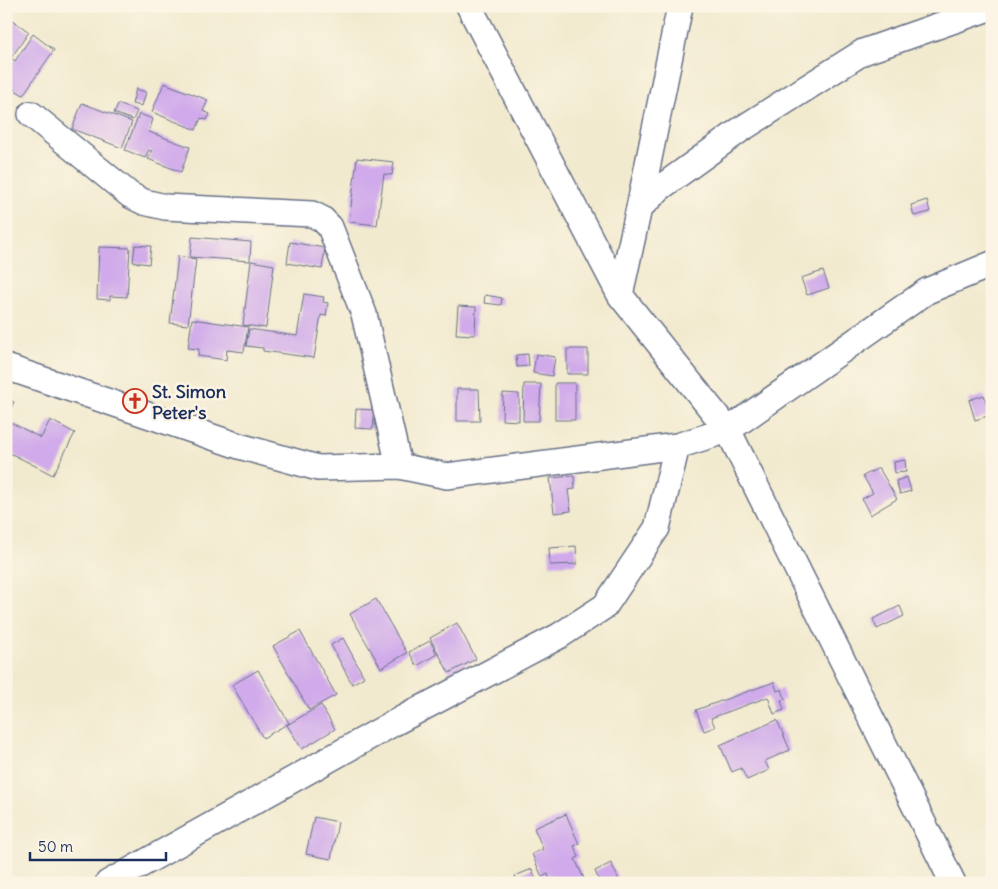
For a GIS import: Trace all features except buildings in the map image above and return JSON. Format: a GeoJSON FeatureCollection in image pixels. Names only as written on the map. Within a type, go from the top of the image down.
{"type":"FeatureCollection","features":[{"type":"Feature","properties":{"kind":"street"},"geometry":{"type":"LineString","coordinates":[[469,6],[620,295],[728,430],[953,883]]}},
{"type":"Feature","properties":{"kind":"street"},"geometry":{"type":"LineString","coordinates":[[620,295],[680,6]]}},
{"type":"Feature","properties":{"kind":"street"},"geometry":{"type":"LineString","coordinates":[[639,208],[660,188],[740,130],[863,52],[992,7]]}},
{"type":"Feature","properties":{"kind":"street"},"geometry":{"type":"LineString","coordinates":[[31,114],[130,195],[144,202],[165,207],[312,214],[322,219],[330,228],[364,314],[399,466]]}},
{"type":"Feature","properties":{"kind":"street"},"geometry":{"type":"LineString","coordinates":[[6,367],[239,446],[318,468],[399,466],[447,476],[677,446],[728,430],[927,291],[992,264]]}},
{"type":"Feature","properties":{"kind":"street"},"geometry":{"type":"LineString","coordinates":[[108,883],[392,724],[559,636],[605,606],[657,528],[677,446]]}},
{"type":"Feature","properties":{"kind":"place","name":"St. Simon Peter's"},"geometry":{"type":"Point","coordinates":[135,401]}}]}
